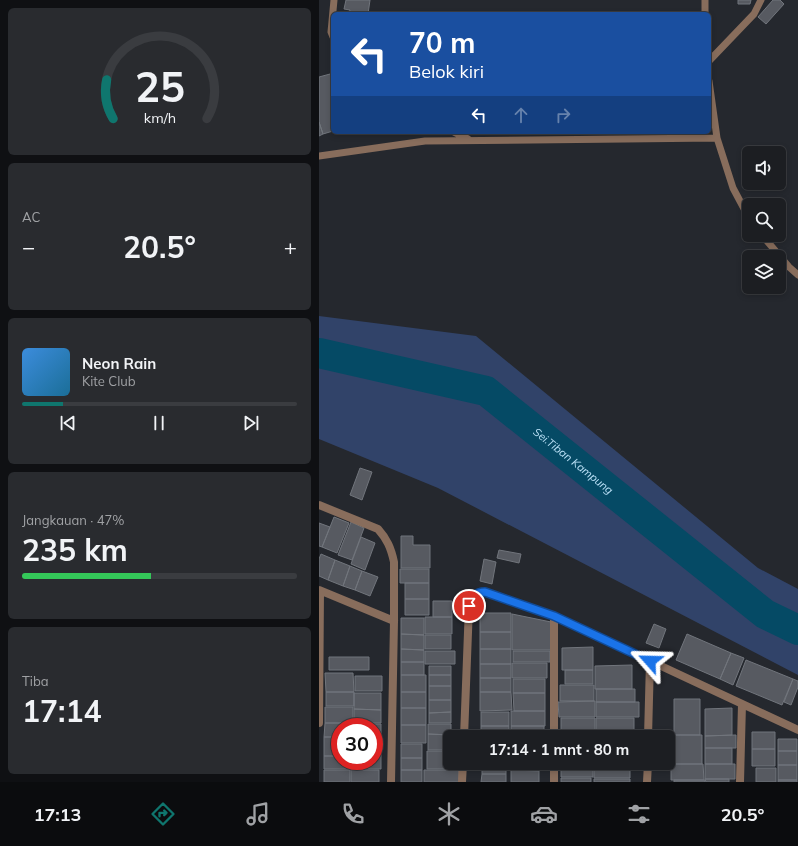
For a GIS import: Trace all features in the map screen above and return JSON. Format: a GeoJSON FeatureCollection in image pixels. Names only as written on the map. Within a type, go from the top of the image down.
{"type":"FeatureCollection","features":[{"type":"Feature","properties":{"kind":"street"},"geometry":{"type":"LineString","coordinates":[[319,505],[378,529],[385,536],[392,552],[394,562],[394,621],[391,782]]}},
{"type":"Feature","properties":{"kind":"street"},"geometry":{"type":"LineString","coordinates":[[319,723],[319,591],[394,621]]}},
{"type":"Feature","properties":{"kind":"street"},"geometry":{"type":"LineString","coordinates":[[464,730],[469,606],[470,600],[478,593],[485,592],[554,616],[798,730]]}},
{"type":"Feature","properties":{"kind":"street"},"geometry":{"type":"LineString","coordinates":[[554,616],[554,730]]}},
{"type":"Feature","properties":{"kind":"street"},"geometry":{"type":"LineString","coordinates":[[648,730],[650,661]]}},
{"type":"Feature","properties":{"kind":"street"},"geometry":{"type":"LineString","coordinates":[[740,782],[742,704]]}},
{"type":"Feature","properties":{"kind":"street"},"geometry":{"type":"LineString","coordinates":[[462,782],[463,770]]}},
{"type":"Feature","properties":{"kind":"street"},"geometry":{"type":"LineString","coordinates":[[554,770],[554,782]]}},
{"type":"Feature","properties":{"kind":"street"},"geometry":{"type":"LineString","coordinates":[[647,782],[648,770]]}},
{"type":"Feature","properties":{"kind":"lane"},"geometry":{"type":"LineString","coordinates":[[333,12],[334,0]]}},
{"type":"Feature","properties":{"kind":"lane"},"geometry":{"type":"LineString","coordinates":[[705,0],[705,12]]}},
{"type":"Feature","properties":{"kind":"lane"},"geometry":{"type":"LineString","coordinates":[[711,59],[754,14],[761,0]]}},
{"type":"Feature","properties":{"kind":"lane"},"geometry":{"type":"LineString","coordinates":[[711,95],[717,138],[733,188],[742,205]]}},
{"type":"Feature","properties":{"kind":"lane"},"geometry":{"type":"LineString","coordinates":[[458,134],[469,140]]}},
{"type":"Feature","properties":{"kind":"lane"},"geometry":{"type":"LineString","coordinates":[[319,156],[425,141],[717,138]]}},
{"type":"Feature","properties":{"kind":"lane"},"geometry":{"type":"LineString","coordinates":[[768,242],[789,267],[798,275]]}},
{"type":"Feature","properties":{"kind":"shaded area"},"geometry":{"type":"Polygon","coordinates":[[[319,316],[476,336],[758,568],[798,589],[798,675],[438,488],[319,439],[319,316]]]}},
{"type":"Feature","properties":{"kind":"building"},"geometry":{"type":"Polygon","coordinates":[[[346,0],[370,0],[368,12],[350,12],[350,10],[344,9],[346,0]]]}},
{"type":"Feature","properties":{"kind":"building"},"geometry":{"type":"Polygon","coordinates":[[[738,0],[751,0],[750,4],[738,4],[738,0]]]}},
{"type":"Feature","properties":{"kind":"building"},"geometry":{"type":"Polygon","coordinates":[[[773,0],[780,0],[784,4],[766,24],[758,17],[773,0]]]}},
{"type":"Feature","properties":{"kind":"building"},"geometry":{"type":"Polygon","coordinates":[[[330,74],[331,77],[331,132],[323,134],[319,122],[319,77],[330,74]]]}},
{"type":"Feature","properties":{"kind":"building"},"geometry":{"type":"Polygon","coordinates":[[[319,122],[323,134],[319,136],[319,122]]]}},
{"type":"Feature","properties":{"kind":"building"},"geometry":{"type":"Polygon","coordinates":[[[360,468],[372,472],[362,500],[350,495],[360,468]]]}},
{"type":"Feature","properties":{"kind":"building"},"geometry":{"type":"Polygon","coordinates":[[[334,517],[349,523],[337,553],[322,547],[334,517]]]}},
{"type":"Feature","properties":{"kind":"building"},"geometry":{"type":"Polygon","coordinates":[[[351,522],[364,528],[352,560],[338,555],[351,522]]]}},
{"type":"Feature","properties":{"kind":"building"},"geometry":{"type":"Polygon","coordinates":[[[319,523],[330,527],[322,547],[319,546],[319,523]]]}},
{"type":"Feature","properties":{"kind":"building"},"geometry":{"type":"Polygon","coordinates":[[[401,536],[413,536],[413,545],[430,545],[430,568],[401,568],[401,536]]]}},
{"type":"Feature","properties":{"kind":"building"},"geometry":{"type":"Polygon","coordinates":[[[361,537],[375,543],[365,570],[351,564],[361,537]]]}},
{"type":"Feature","properties":{"kind":"building"},"geometry":{"type":"Polygon","coordinates":[[[499,550],[521,554],[519,563],[497,558],[499,550]]]}},
{"type":"Feature","properties":{"kind":"building"},"geometry":{"type":"Polygon","coordinates":[[[321,554],[335,560],[328,580],[319,576],[319,559],[321,554]]]}},
{"type":"Feature","properties":{"kind":"building"},"geometry":{"type":"Polygon","coordinates":[[[484,559],[496,562],[492,584],[480,581],[484,559]]]}},
{"type":"Feature","properties":{"kind":"building"},"geometry":{"type":"Polygon","coordinates":[[[335,560],[350,566],[343,586],[328,580],[335,560]]]}},
{"type":"Feature","properties":{"kind":"building"},"geometry":{"type":"Polygon","coordinates":[[[350,566],[362,571],[355,590],[343,586],[350,566]]]}},
{"type":"Feature","properties":{"kind":"building"},"geometry":{"type":"Polygon","coordinates":[[[400,569],[429,569],[429,583],[400,583],[400,569]]]}},
{"type":"Feature","properties":{"kind":"building"},"geometry":{"type":"Polygon","coordinates":[[[362,571],[378,577],[370,596],[355,590],[362,571]]]}},
{"type":"Feature","properties":{"kind":"building"},"geometry":{"type":"Polygon","coordinates":[[[405,583],[429,583],[429,599],[405,599],[405,583]]]}},
{"type":"Feature","properties":{"kind":"building"},"geometry":{"type":"Polygon","coordinates":[[[405,599],[429,599],[429,615],[405,615],[405,599]]]}},
{"type":"Feature","properties":{"kind":"building"},"geometry":{"type":"Polygon","coordinates":[[[433,601],[452,601],[452,617],[433,617],[433,601]]]}},
{"type":"Feature","properties":{"kind":"building"},"geometry":{"type":"Polygon","coordinates":[[[480,613],[511,613],[511,632],[480,632],[480,613]]]}},
{"type":"Feature","properties":{"kind":"building"},"geometry":{"type":"Polygon","coordinates":[[[512,614],[551,622],[551,650],[512,650],[512,614]]]}},
{"type":"Feature","properties":{"kind":"building"},"geometry":{"type":"Polygon","coordinates":[[[425,617],[452,617],[452,634],[425,634],[425,617]]]}},
{"type":"Feature","properties":{"kind":"building"},"geometry":{"type":"Polygon","coordinates":[[[401,618],[424,618],[424,635],[401,634],[401,618]]]}},
{"type":"Feature","properties":{"kind":"building"},"geometry":{"type":"Polygon","coordinates":[[[654,624],[666,629],[659,648],[646,643],[654,624]]]}},
{"type":"Feature","properties":{"kind":"building"},"geometry":{"type":"Polygon","coordinates":[[[480,632],[511,632],[511,649],[480,649],[480,632]]]}},
{"type":"Feature","properties":{"kind":"building"},"geometry":{"type":"Polygon","coordinates":[[[401,634],[424,635],[424,650],[401,649],[401,634]]]}},
{"type":"Feature","properties":{"kind":"building"},"geometry":{"type":"Polygon","coordinates":[[[687,634],[731,653],[720,679],[676,660],[687,634]]]}},
{"type":"Feature","properties":{"kind":"building"},"geometry":{"type":"Polygon","coordinates":[[[425,635],[451,635],[451,649],[425,649],[425,635]]]}},
{"type":"Feature","properties":{"kind":"building"},"geometry":{"type":"Polygon","coordinates":[[[593,647],[593,670],[562,670],[562,648],[593,647]]]}},
{"type":"Feature","properties":{"kind":"building"},"geometry":{"type":"Polygon","coordinates":[[[401,649],[424,650],[424,662],[401,662],[401,649]]]}},
{"type":"Feature","properties":{"kind":"building"},"geometry":{"type":"Polygon","coordinates":[[[480,649],[511,649],[511,664],[480,664],[480,649]]]}},
{"type":"Feature","properties":{"kind":"building"},"geometry":{"type":"Polygon","coordinates":[[[425,651],[455,651],[455,664],[425,664],[425,651]]]}},
{"type":"Feature","properties":{"kind":"building"},"geometry":{"type":"Polygon","coordinates":[[[513,651],[550,651],[550,662],[513,662],[513,651]]]}},
{"type":"Feature","properties":{"kind":"building"},"geometry":{"type":"Polygon","coordinates":[[[731,653],[744,658],[733,685],[720,679],[731,653]]]}},
{"type":"Feature","properties":{"kind":"building"},"geometry":{"type":"Polygon","coordinates":[[[329,657],[369,657],[369,670],[329,670],[329,657]]]}},
{"type":"Feature","properties":{"kind":"building"},"geometry":{"type":"Polygon","coordinates":[[[746,660],[793,679],[782,705],[736,686],[746,660]]]}},
{"type":"Feature","properties":{"kind":"building"},"geometry":{"type":"Polygon","coordinates":[[[401,662],[424,662],[424,675],[401,675],[401,662]]]}},
{"type":"Feature","properties":{"kind":"building"},"geometry":{"type":"Polygon","coordinates":[[[512,663],[547,663],[547,678],[512,678],[512,663]]]}},
{"type":"Feature","properties":{"kind":"building"},"geometry":{"type":"Polygon","coordinates":[[[480,664],[511,664],[511,678],[480,678],[480,664]]]}},
{"type":"Feature","properties":{"kind":"building"},"geometry":{"type":"Polygon","coordinates":[[[632,665],[632,689],[595,689],[595,666],[632,665]]]}},
{"type":"Feature","properties":{"kind":"building"},"geometry":{"type":"Polygon","coordinates":[[[429,666],[451,666],[451,675],[429,675],[429,666]]]}},
{"type":"Feature","properties":{"kind":"building"},"geometry":{"type":"Polygon","coordinates":[[[565,670],[593,670],[593,684],[565,684],[565,670]]]}},
{"type":"Feature","properties":{"kind":"building"},"geometry":{"type":"Polygon","coordinates":[[[325,673],[353,673],[354,692],[326,692],[325,673]]]}},
{"type":"Feature","properties":{"kind":"building"},"geometry":{"type":"Polygon","coordinates":[[[401,675],[426,675],[426,692],[401,692],[401,675]]]}},
{"type":"Feature","properties":{"kind":"building"},"geometry":{"type":"Polygon","coordinates":[[[429,675],[451,675],[451,686],[429,686],[429,675]]]}},
{"type":"Feature","properties":{"kind":"building"},"geometry":{"type":"Polygon","coordinates":[[[355,676],[382,676],[382,691],[355,691],[355,676]]]}},
{"type":"Feature","properties":{"kind":"building"},"geometry":{"type":"Polygon","coordinates":[[[480,678],[511,678],[511,692],[480,692],[480,678]]]}},
{"type":"Feature","properties":{"kind":"building"},"geometry":{"type":"Polygon","coordinates":[[[513,679],[545,679],[545,693],[513,693],[513,679]]]}},
{"type":"Feature","properties":{"kind":"building"},"geometry":{"type":"Polygon","coordinates":[[[793,679],[798,681],[798,687],[791,705],[784,702],[793,679]]]}},
{"type":"Feature","properties":{"kind":"building"},"geometry":{"type":"Polygon","coordinates":[[[560,685],[594,685],[594,701],[560,701],[560,685]]]}},
{"type":"Feature","properties":{"kind":"building"},"geometry":{"type":"Polygon","coordinates":[[[429,686],[451,686],[451,700],[429,700],[429,686]]]}},
{"type":"Feature","properties":{"kind":"building"},"geometry":{"type":"Polygon","coordinates":[[[596,689],[635,689],[635,702],[596,702],[596,689]]]}},
{"type":"Feature","properties":{"kind":"building"},"geometry":{"type":"Polygon","coordinates":[[[326,692],[354,692],[354,706],[326,706],[326,692]]]}},
{"type":"Feature","properties":{"kind":"building"},"geometry":{"type":"Polygon","coordinates":[[[401,692],[426,692],[426,708],[401,708],[401,692]]]}},
{"type":"Feature","properties":{"kind":"building"},"geometry":{"type":"Polygon","coordinates":[[[480,692],[511,692],[512,710],[480,711],[480,692]]]}},
{"type":"Feature","properties":{"kind":"building"},"geometry":{"type":"Polygon","coordinates":[[[354,693],[381,693],[381,710],[354,709],[354,693]]]}},
{"type":"Feature","properties":{"kind":"building"},"geometry":{"type":"Polygon","coordinates":[[[513,693],[545,693],[545,711],[514,711],[513,693]]]}},
{"type":"Feature","properties":{"kind":"building"},"geometry":{"type":"Polygon","coordinates":[[[674,699],[700,699],[700,735],[675,735],[674,699]]]}},
{"type":"Feature","properties":{"kind":"building"},"geometry":{"type":"Polygon","coordinates":[[[429,700],[451,700],[451,712],[429,713],[429,700]]]}},
{"type":"Feature","properties":{"kind":"building"},"geometry":{"type":"Polygon","coordinates":[[[595,701],[595,717],[559,717],[558,702],[595,701]]]}},
{"type":"Feature","properties":{"kind":"building"},"geometry":{"type":"Polygon","coordinates":[[[596,702],[639,702],[639,717],[596,717],[596,702]]]}},
{"type":"Feature","properties":{"kind":"building"},"geometry":{"type":"Polygon","coordinates":[[[325,707],[353,707],[353,718],[331,718],[331,723],[325,723],[325,707]]]}},
{"type":"Feature","properties":{"kind":"building"},"geometry":{"type":"Polygon","coordinates":[[[401,708],[426,708],[426,725],[401,725],[401,708]]]}},
{"type":"Feature","properties":{"kind":"building"},"geometry":{"type":"Polygon","coordinates":[[[732,708],[732,735],[705,736],[705,709],[732,708]]]}},
{"type":"Feature","properties":{"kind":"building"},"geometry":{"type":"Polygon","coordinates":[[[354,709],[381,710],[381,718],[354,718],[354,709]]]}},
{"type":"Feature","properties":{"kind":"building"},"geometry":{"type":"Polygon","coordinates":[[[511,711],[545,711],[545,726],[511,726],[511,711]]]}},
{"type":"Feature","properties":{"kind":"building"},"geometry":{"type":"Polygon","coordinates":[[[451,712],[451,723],[429,723],[429,713],[451,712]]]}},
{"type":"Feature","properties":{"kind":"building"},"geometry":{"type":"Polygon","coordinates":[[[481,712],[509,712],[509,726],[481,726],[481,712]]]}},
{"type":"Feature","properties":{"kind":"building"},"geometry":{"type":"Polygon","coordinates":[[[561,718],[595,718],[595,730],[561,730],[561,718]]]}},
{"type":"Feature","properties":{"kind":"building"},"geometry":{"type":"Polygon","coordinates":[[[596,718],[634,718],[634,730],[596,730],[596,718]]]}},
{"type":"Feature","properties":{"kind":"building"},"geometry":{"type":"Polygon","coordinates":[[[325,723],[331,723],[331,737],[324,737],[325,723]]]}},
{"type":"Feature","properties":{"kind":"building"},"geometry":{"type":"Polygon","coordinates":[[[428,724],[451,724],[451,730],[443,730],[443,735],[428,734],[428,724]]]}},
{"type":"Feature","properties":{"kind":"building"},"geometry":{"type":"Polygon","coordinates":[[[401,725],[426,725],[426,743],[401,743],[401,725]]]}},
{"type":"Feature","properties":{"kind":"building"},"geometry":{"type":"Polygon","coordinates":[[[481,726],[509,726],[509,730],[481,730],[481,726]]]}},
{"type":"Feature","properties":{"kind":"building"},"geometry":{"type":"Polygon","coordinates":[[[511,726],[544,726],[544,730],[511,730],[511,726]]]}},
{"type":"Feature","properties":{"kind":"building"},"geometry":{"type":"Polygon","coordinates":[[[752,732],[775,732],[775,749],[752,749],[752,732]]]}},
{"type":"Feature","properties":{"kind":"building"},"geometry":{"type":"Polygon","coordinates":[[[428,734],[443,735],[443,750],[428,750],[428,734]]]}},
{"type":"Feature","properties":{"kind":"building"},"geometry":{"type":"Polygon","coordinates":[[[675,735],[702,735],[702,764],[675,764],[675,735]]]}},
{"type":"Feature","properties":{"kind":"building"},"geometry":{"type":"Polygon","coordinates":[[[736,735],[736,748],[705,748],[705,736],[736,735]]]}},
{"type":"Feature","properties":{"kind":"building"},"geometry":{"type":"Polygon","coordinates":[[[324,737],[331,737],[331,756],[324,756],[324,737]]]}},
{"type":"Feature","properties":{"kind":"building"},"geometry":{"type":"Polygon","coordinates":[[[778,739],[797,739],[797,751],[778,751],[778,739]]]}},
{"type":"Feature","properties":{"kind":"building"},"geometry":{"type":"Polygon","coordinates":[[[401,744],[422,744],[422,758],[401,758],[401,744]]]}},
{"type":"Feature","properties":{"kind":"building"},"geometry":{"type":"Polygon","coordinates":[[[705,748],[732,748],[732,764],[705,764],[705,748]]]}},
{"type":"Feature","properties":{"kind":"building"},"geometry":{"type":"Polygon","coordinates":[[[752,749],[775,749],[775,766],[752,766],[752,749]]]}},
{"type":"Feature","properties":{"kind":"building"},"geometry":{"type":"Polygon","coordinates":[[[427,751],[443,751],[443,769],[427,769],[427,751]]]}},
{"type":"Feature","properties":{"kind":"building"},"geometry":{"type":"Polygon","coordinates":[[[778,751],[797,751],[797,765],[778,765],[778,751]]]}},
{"type":"Feature","properties":{"kind":"building"},"geometry":{"type":"Polygon","coordinates":[[[324,756],[331,756],[331,769],[324,769],[324,756]]]}},
{"type":"Feature","properties":{"kind":"building"},"geometry":{"type":"Polygon","coordinates":[[[401,758],[422,758],[422,770],[401,770],[401,758]]]}},
{"type":"Feature","properties":{"kind":"building"},"geometry":{"type":"Polygon","coordinates":[[[675,764],[703,764],[704,780],[671,780],[671,770],[675,770],[675,764]]]}},
{"type":"Feature","properties":{"kind":"building"},"geometry":{"type":"Polygon","coordinates":[[[705,764],[735,764],[735,779],[705,779],[705,764]]]}},
{"type":"Feature","properties":{"kind":"building"},"geometry":{"type":"Polygon","coordinates":[[[778,765],[797,765],[797,780],[778,780],[778,765]]]}},
{"type":"Feature","properties":{"kind":"building"},"geometry":{"type":"Polygon","coordinates":[[[756,768],[776,768],[776,782],[756,782],[756,768]]]}},
{"type":"Feature","properties":{"kind":"building"},"geometry":{"type":"Polygon","coordinates":[[[324,770],[350,770],[350,782],[324,782],[324,770]]]}},
{"type":"Feature","properties":{"kind":"building"},"geometry":{"type":"Polygon","coordinates":[[[351,770],[379,770],[379,782],[351,782],[351,770]]]}},
{"type":"Feature","properties":{"kind":"building"},"geometry":{"type":"Polygon","coordinates":[[[401,770],[422,770],[422,782],[401,782],[401,770]]]}},
{"type":"Feature","properties":{"kind":"building"},"geometry":{"type":"Polygon","coordinates":[[[424,770],[459,770],[459,782],[424,782],[424,770]]]}},
{"type":"Feature","properties":{"kind":"building"},"geometry":{"type":"Polygon","coordinates":[[[482,770],[506,770],[506,774],[482,774],[482,770]]]}},
{"type":"Feature","properties":{"kind":"building"},"geometry":{"type":"Polygon","coordinates":[[[511,770],[539,771],[539,782],[511,782],[511,770]]]}},
{"type":"Feature","properties":{"kind":"building"},"geometry":{"type":"Polygon","coordinates":[[[561,770],[593,770],[593,777],[561,777],[561,770]]]}},
{"type":"Feature","properties":{"kind":"building"},"geometry":{"type":"Polygon","coordinates":[[[594,770],[630,770],[630,778],[594,778],[594,770]]]}},
{"type":"Feature","properties":{"kind":"building"},"geometry":{"type":"Polygon","coordinates":[[[482,774],[506,774],[506,782],[481,782],[482,774]]]}},
{"type":"Feature","properties":{"kind":"building"},"geometry":{"type":"Polygon","coordinates":[[[561,778],[591,778],[591,782],[561,782],[561,778]]]}},
{"type":"Feature","properties":{"kind":"building"},"geometry":{"type":"Polygon","coordinates":[[[594,779],[630,779],[630,782],[594,782],[594,779]]]}},
{"type":"Feature","properties":{"kind":"building"},"geometry":{"type":"Polygon","coordinates":[[[705,779],[729,779],[729,782],[706,782],[705,779]]]}},
{"type":"Feature","properties":{"kind":"building"},"geometry":{"type":"Polygon","coordinates":[[[674,780],[705,780],[705,782],[674,782],[674,780]]]}},
{"type":"Feature","properties":{"kind":"building"},"geometry":{"type":"Polygon","coordinates":[[[778,780],[797,780],[797,782],[778,782],[778,780]]]}},
{"type":"Feature","properties":{"kind":"waterway","name":"Sei.Tiban Kampung"},"geometry":{"type":"LineString","coordinates":[[319,353],[486,391],[765,614],[798,630]]}},
{"type":"Feature","properties":{"kind":"route"},"geometry":{"type":"LineString","coordinates":[[469,606],[470,600],[474,596],[478,593],[485,592],[554,616],[650,661]]}}]}
